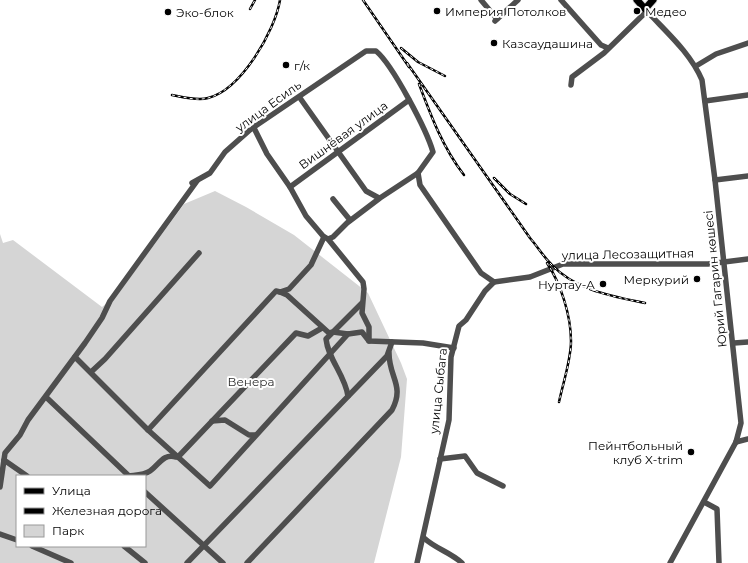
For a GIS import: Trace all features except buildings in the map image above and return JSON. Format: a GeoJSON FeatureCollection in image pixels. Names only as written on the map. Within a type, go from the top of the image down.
{"type":"FeatureCollection","features":[{"type":"Feature","properties":{"kind":"main road","name":"Юрий Гагарин көшесі"},"geometry":{"type":"LineString","coordinates":[[637,0],[645,6]]}},
{"type":"Feature","properties":{"kind":"main road"},"geometry":{"type":"LineString","coordinates":[[645,6],[653,0]]}},
{"type":"Feature","properties":{"kind":"street"},"geometry":{"type":"LineString","coordinates":[[481,0],[496,20],[518,0]]}},
{"type":"Feature","properties":{"kind":"street"},"geometry":{"type":"LineString","coordinates":[[560,0],[597,41],[608,48]]}},
{"type":"Feature","properties":{"kind":"street"},"geometry":{"type":"LineString","coordinates":[[571,85],[572,77],[608,48],[645,6]]}},
{"type":"Feature","properties":{"kind":"street","name":"Юрий Гагарин көшесі"},"geometry":{"type":"LineString","coordinates":[[645,6],[696,66],[702,80],[734,343],[741,423],[736,442],[670,563]]}},
{"type":"Feature","properties":{"kind":"street"},"geometry":{"type":"LineString","coordinates":[[696,66],[716,54],[748,43]]}},
{"type":"Feature","properties":{"kind":"street","name":"улица Есиль"},"geometry":{"type":"LineString","coordinates":[[192,183],[210,173],[225,152],[254,128],[300,98],[316,84],[366,51],[376,51],[380,55],[409,100]]}},
{"type":"Feature","properties":{"kind":"street"},"geometry":{"type":"LineString","coordinates":[[705,101],[748,95]]}},
{"type":"Feature","properties":{"kind":"street"},"geometry":{"type":"LineString","coordinates":[[300,98],[366,191],[380,198]]}},
{"type":"Feature","properties":{"kind":"street"},"geometry":{"type":"LineString","coordinates":[[148,430],[276,292],[289,289],[311,265],[328,238],[380,198],[418,173],[433,152],[430,140],[409,100]]}},
{"type":"Feature","properties":{"kind":"street","name":"Вишнёвая улица"},"geometry":{"type":"LineString","coordinates":[[290,187],[409,100]]}},
{"type":"Feature","properties":{"kind":"street"},"geometry":{"type":"LineString","coordinates":[[254,128],[267,154],[290,187],[306,216],[328,238],[363,282],[364,289],[362,313],[369,327],[369,341]]}},
{"type":"Feature","properties":{"kind":"street"},"geometry":{"type":"LineString","coordinates":[[418,173],[420,184],[481,273],[494,282]]}},
{"type":"Feature","properties":{"kind":"street"},"geometry":{"type":"LineString","coordinates":[[715,180],[748,176]]}},
{"type":"Feature","properties":{"kind":"street"},"geometry":{"type":"LineString","coordinates":[[0,486],[5,453],[20,435],[28,420],[102,318],[110,301],[198,180]]}},
{"type":"Feature","properties":{"kind":"street"},"geometry":{"type":"LineString","coordinates":[[333,199],[350,220]]}},
{"type":"Feature","properties":{"kind":"street"},"geometry":{"type":"LineString","coordinates":[[90,372],[105,360],[199,253]]}},
{"type":"Feature","properties":{"kind":"street","name":"улица Лесозащитная"},"geometry":{"type":"LineString","coordinates":[[494,282],[530,277],[563,264],[724,263],[748,259]]}},
{"type":"Feature","properties":{"kind":"street","name":"улица Сыбага"},"geometry":{"type":"LineString","coordinates":[[417,563],[424,538],[449,420],[448,403],[452,373],[451,357],[460,326],[466,320],[485,291],[494,282]]}},
{"type":"Feature","properties":{"kind":"street"},"geometry":{"type":"LineString","coordinates":[[280,292],[287,295],[329,333],[333,332],[348,334],[362,332],[369,341],[423,343],[454,348]]}},
{"type":"Feature","properties":{"kind":"street"},"geometry":{"type":"LineString","coordinates":[[348,396],[347,386],[331,354],[326,339],[362,303]]}},
{"type":"Feature","properties":{"kind":"street"},"geometry":{"type":"LineString","coordinates":[[178,457],[296,333],[308,336],[322,328]]}},
{"type":"Feature","properties":{"kind":"street"},"geometry":{"type":"LineString","coordinates":[[75,357],[148,430],[195,470],[210,486],[348,334]]}},
{"type":"Feature","properties":{"kind":"street"},"geometry":{"type":"LineString","coordinates":[[187,563],[387,356],[392,342]]}},
{"type":"Feature","properties":{"kind":"street"},"geometry":{"type":"LineString","coordinates":[[734,343],[748,342]]}},
{"type":"Feature","properties":{"kind":"street"},"geometry":{"type":"LineString","coordinates":[[247,563],[392,410],[398,397],[398,388],[389,364],[389,350]]}},
{"type":"Feature","properties":{"kind":"street"},"geometry":{"type":"LineString","coordinates":[[46,397],[128,475]]}},
{"type":"Feature","properties":{"kind":"street"},"geometry":{"type":"LineString","coordinates":[[212,421],[225,420],[249,435],[255,435]]}},
{"type":"Feature","properties":{"kind":"street"},"geometry":{"type":"LineString","coordinates":[[736,442],[748,439]]}},
{"type":"Feature","properties":{"kind":"street"},"geometry":{"type":"LineString","coordinates":[[134,475],[149,472],[166,456],[170,455],[178,457]]}},
{"type":"Feature","properties":{"kind":"street"},"geometry":{"type":"LineString","coordinates":[[440,459],[465,456],[477,473],[503,486]]}},
{"type":"Feature","properties":{"kind":"street"},"geometry":{"type":"LineString","coordinates":[[4,460],[26,475]]}},
{"type":"Feature","properties":{"kind":"street"},"geometry":{"type":"LineString","coordinates":[[146,493],[223,563]]}},
{"type":"Feature","properties":{"kind":"street"},"geometry":{"type":"LineString","coordinates":[[704,502],[717,509],[719,563]]}},
{"type":"Feature","properties":{"kind":"street"},"geometry":{"type":"LineString","coordinates":[[0,534],[16,540]]}},
{"type":"Feature","properties":{"kind":"street"},"geometry":{"type":"LineString","coordinates":[[424,538],[434,547],[453,555],[462,563]]}},
{"type":"Feature","properties":{"kind":"street"},"geometry":{"type":"LineString","coordinates":[[34,547],[70,563]]}},
{"type":"Feature","properties":{"kind":"street"},"geometry":{"type":"LineString","coordinates":[[125,547],[145,563]]}},
{"type":"Feature","properties":{"kind":"green space","name":"Венера"},"geometry":{"type":"Polygon","coordinates":[[[215,191],[294,235],[368,293],[407,379],[401,457],[374,563],[0,563],[0,234],[3,243],[13,240],[102,307],[118,294],[184,204],[215,191]]]}},
{"type":"Feature","properties":{"kind":"railway"},"geometry":{"type":"LineString","coordinates":[[250,9],[255,0]]}},
{"type":"Feature","properties":{"kind":"railway"},"geometry":{"type":"LineString","coordinates":[[172,95],[204,99],[220,93],[232,84],[244,72],[264,43],[277,13],[280,0]]}},
{"type":"Feature","properties":{"kind":"railway"},"geometry":{"type":"LineString","coordinates":[[363,0],[409,67]]}},
{"type":"Feature","properties":{"kind":"railway"},"geometry":{"type":"LineString","coordinates":[[401,48],[418,62],[445,76]]}},
{"type":"Feature","properties":{"kind":"railway"},"geometry":{"type":"LineString","coordinates":[[407,63],[545,258],[561,273],[582,286],[619,298],[645,303]]}},
{"type":"Feature","properties":{"kind":"railway"},"geometry":{"type":"LineString","coordinates":[[419,84],[444,143],[464,175]]}},
{"type":"Feature","properties":{"kind":"railway"},"geometry":{"type":"LineString","coordinates":[[494,178],[510,194],[526,204]]}},
{"type":"Feature","properties":{"kind":"railway"},"geometry":{"type":"LineString","coordinates":[[547,263],[561,290],[571,331],[570,356],[559,402]]}},
{"type":"Feature","properties":{"kind":"place","name":"Империя Потолков"},"geometry":{"type":"Point","coordinates":[437,11]}},
{"type":"Feature","properties":{"kind":"place","name":"Медео"},"geometry":{"type":"Point","coordinates":[637,11]}},
{"type":"Feature","properties":{"kind":"place","name":"Эко-блок"},"geometry":{"type":"Point","coordinates":[168,12]}},
{"type":"Feature","properties":{"kind":"place","name":"Казсаудашина"},"geometry":{"type":"Point","coordinates":[494,43]}},
{"type":"Feature","properties":{"kind":"place","name":"г/к"},"geometry":{"type":"Point","coordinates":[286,65]}},
{"type":"Feature","properties":{"kind":"place","name":"Меркурий"},"geometry":{"type":"Point","coordinates":[697,279]}},
{"type":"Feature","properties":{"kind":"place","name":"Нуртау-А"},"geometry":{"type":"Point","coordinates":[603,284]}},
{"type":"Feature","properties":{"kind":"place","name":"Пейнтбольный клуб X-trim"},"geometry":{"type":"Point","coordinates":[691,452]}}]}
